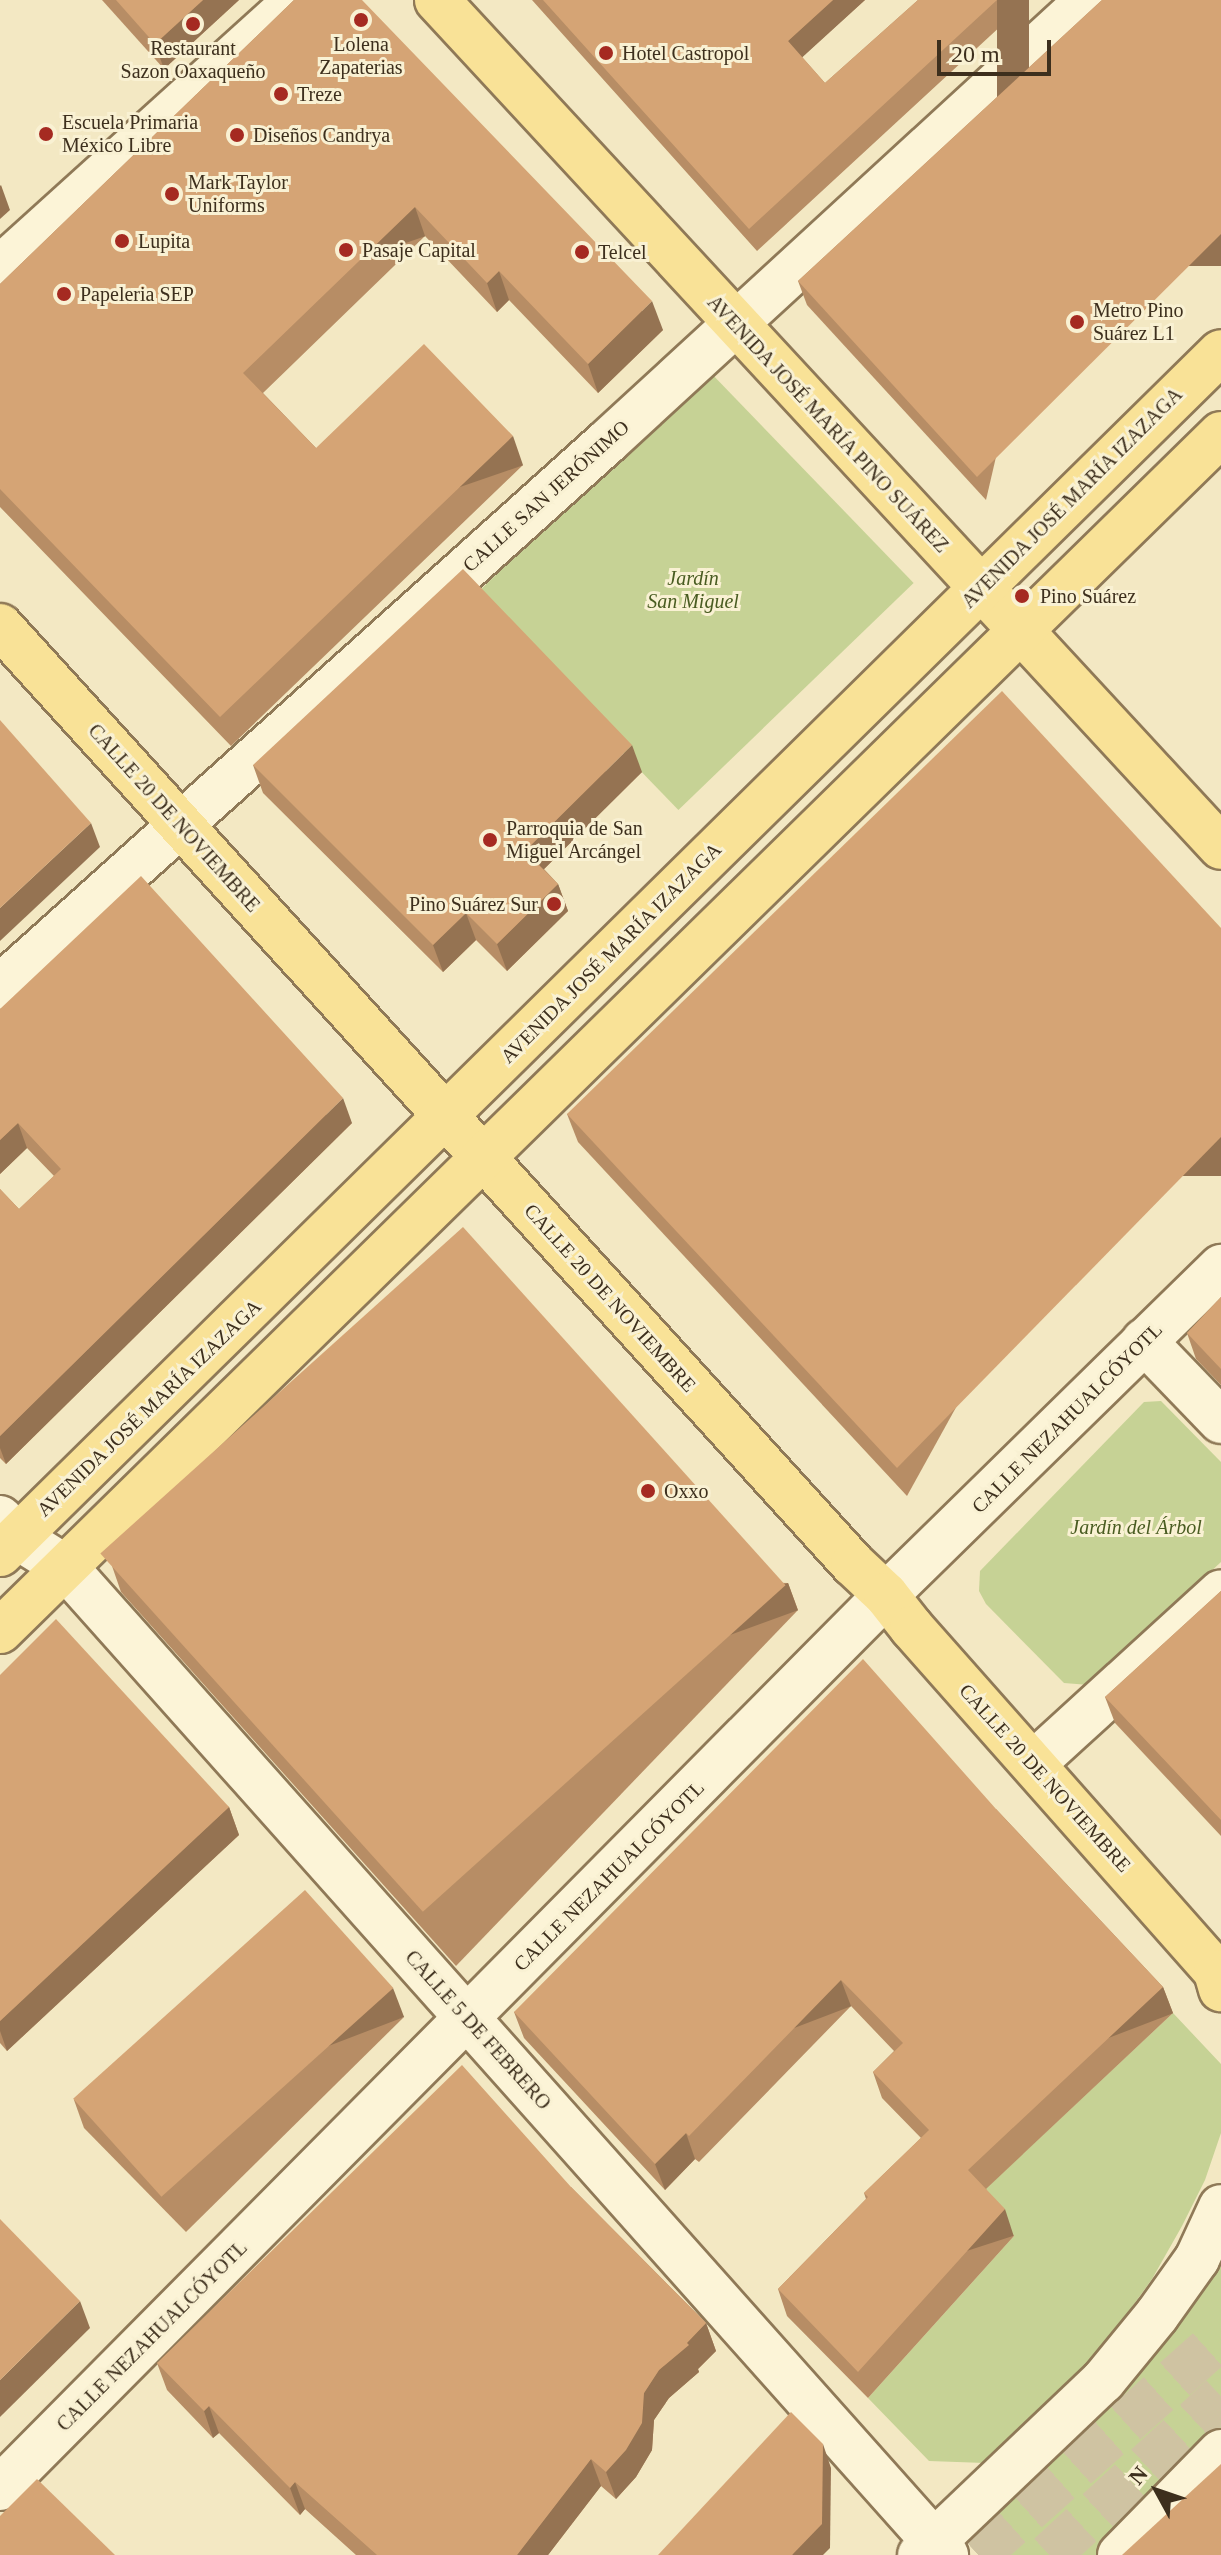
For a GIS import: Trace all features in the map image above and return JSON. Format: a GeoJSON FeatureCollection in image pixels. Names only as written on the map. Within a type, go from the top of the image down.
{"type":"FeatureCollection","features":[{"type":"Feature","properties":{"kind":"main road","name":"AVENIDA JOSÉ MARÍA PINO SUÁREZ"},"geometry":{"type":"LineString","coordinates":[[437,0],[1221,847]]}},
{"type":"Feature","properties":{"kind":"main road","name":"AVENIDA JOSÉ MARÍA IZAZAGA"},"geometry":{"type":"LineString","coordinates":[[6,1537],[445,1117],[1221,352]]}},
{"type":"Feature","properties":{"kind":"main road"},"geometry":{"type":"LineString","coordinates":[[0,1631],[1221,434]]}},
{"type":"Feature","properties":{"kind":"main road","name":"CALLE 20 DE NOVIEMBRE"},"geometry":{"type":"LineString","coordinates":[[0,626],[853,1564],[886,1595],[1219,1978]]}},
{"type":"Feature","properties":{"kind":"street"},"geometry":{"type":"LineString","coordinates":[[0,268],[297,0]]}},
{"type":"Feature","properties":{"kind":"street","name":"CALLE SAN JERÓNIMO"},"geometry":{"type":"LineString","coordinates":[[0,987],[735,325],[1088,0]]}},
{"type":"Feature","properties":{"kind":"street","name":"CALLE NEZAHUALCÓYOTL"},"geometry":{"type":"LineString","coordinates":[[0,2488],[886,1595],[1221,1267]]}},
{"type":"Feature","properties":{"kind":"street"},"geometry":{"type":"LineString","coordinates":[[1144,1341],[1221,1421]]}},
{"type":"Feature","properties":{"kind":"street","name":"CALLE 5 DE FEBRERO"},"geometry":{"type":"LineString","coordinates":[[6,1537],[65,1567],[468,2018],[933,2550]]}},
{"type":"Feature","properties":{"kind":"street"},"geometry":{"type":"LineString","coordinates":[[1034,1763],[1221,1592]]}},
{"type":"Feature","properties":{"kind":"street"},"geometry":{"type":"LineString","coordinates":[[933,2550],[1103,2381],[1157,2315],[1197,2259],[1221,2207]]}},
{"type":"Feature","properties":{"kind":"street"},"geometry":{"type":"LineString","coordinates":[[1120,2555],[1221,2452]]}},
{"type":"Feature","properties":{"kind":"green space","name":"Jardín San Miguel"},"geometry":{"type":"Polygon","coordinates":[[[708,370],[914,583],[678,810],[473,597],[708,370]]]}},
{"type":"Feature","properties":{"kind":"green space","name":"Jardín del Árbol"},"geometry":{"type":"Polygon","coordinates":[[[1161,1401],[1221,1462],[1221,1562],[1089,1685],[1064,1683],[986,1604],[979,1591],[980,1571],[1144,1402],[1161,1401]]]}},
{"type":"Feature","properties":{"kind":"green space"},"geometry":{"type":"Polygon","coordinates":[[[1173,2013],[1221,2064],[1221,2133],[1205,2180],[1182,2226],[1152,2279],[1090,2366],[985,2463],[929,2461],[868,2398],[1014,2236],[978,2196],[1173,2013]]]}},
{"type":"Feature","properties":{"kind":"green space"},"geometry":{"type":"Polygon","coordinates":[[[1221,2266],[1221,2433],[1096,2555],[997,2555],[980,2537],[983,2510],[1221,2266]]]}},
{"type":"Feature","properties":{"kind":"building"},"geometry":{"type":"Polygon","coordinates":[[[116,0],[203,0],[155,44],[116,0]]]}},
{"type":"Feature","properties":{"kind":"building"},"geometry":{"type":"Polygon","coordinates":[[[294,0],[362,0],[652,301],[588,364],[499,271],[487,283],[415,207],[243,373],[316,448],[424,344],[513,436],[220,717],[0,489],[0,284],[294,0]]]}},
{"type":"Feature","properties":{"kind":"building"},"geometry":{"type":"Polygon","coordinates":[[[543,0],[833,0],[788,41],[825,83],[918,0],[997,0],[749,229],[543,0]]]}},
{"type":"Feature","properties":{"kind":"building"},"geometry":{"type":"Polygon","coordinates":[[[1102,0],[1221,0],[1221,234],[977,477],[798,281],[1102,0]]]}},
{"type":"Feature","properties":{"kind":"building"},"geometry":{"type":"Polygon","coordinates":[[[463,569],[632,745],[525,851],[558,884],[497,944],[466,913],[433,945],[253,765],[463,569]]]}},
{"type":"Feature","properties":{"kind":"building"},"geometry":{"type":"Polygon","coordinates":[[[1002,691],[1221,928],[1221,1137],[897,1468],[567,1114],[1002,691]]]}},
{"type":"Feature","properties":{"kind":"building"},"geometry":{"type":"Polygon","coordinates":[[[0,720],[91,823],[0,908],[0,720]]]}},
{"type":"Feature","properties":{"kind":"building"},"geometry":{"type":"Polygon","coordinates":[[[141,876],[343,1098],[0,1436],[0,1189],[19,1209],[61,1169],[18,1123],[0,1140],[0,1009],[141,876]]]}},
{"type":"Feature","properties":{"kind":"building"},"geometry":{"type":"Polygon","coordinates":[[[463,1227],[786,1585],[423,1912],[100,1554],[463,1227]]]}},
{"type":"Feature","properties":{"kind":"building"},"geometry":{"type":"Polygon","coordinates":[[[1221,1297],[1221,1369],[1187,1333],[1221,1297]]]}},
{"type":"Feature","properties":{"kind":"building"},"geometry":{"type":"Polygon","coordinates":[[[1221,1591],[1221,1820],[1105,1697],[1221,1591]]]}},
{"type":"Feature","properties":{"kind":"building"},"geometry":{"type":"Polygon","coordinates":[[[56,1619],[229,1807],[0,2021],[0,1675],[56,1619]]]}},
{"type":"Feature","properties":{"kind":"building"},"geometry":{"type":"Polygon","coordinates":[[[863,1659],[996,1809],[1163,1987],[968,2170],[1005,2209],[858,2372],[778,2289],[868,2197],[864,2193],[929,2130],[873,2072],[903,2043],[841,1980],[689,2136],[686,2133],[655,2164],[514,2012],[863,1659]]]}},
{"type":"Feature","properties":{"kind":"building"},"geometry":{"type":"Polygon","coordinates":[[[305,1890],[393,1988],[161,2197],[73,2099],[305,1890]]]}},
{"type":"Feature","properties":{"kind":"building"},"geometry":{"type":"Polygon","coordinates":[[[462,2065],[571,2187],[706,2323],[687,2343],[689,2345],[659,2370],[644,2393],[642,2423],[626,2450],[606,2472],[591,2459],[517,2555],[377,2555],[295,2482],[290,2488],[209,2406],[204,2411],[157,2363],[462,2065]]]}},
{"type":"Feature","properties":{"kind":"building"},"geometry":{"type":"Polygon","coordinates":[[[0,2219],[80,2301],[0,2380],[0,2219]]]}},
{"type":"Feature","properties":{"kind":"building"},"geometry":{"type":"Polygon","coordinates":[[[791,2412],[823,2444],[822,2524],[792,2555],[658,2555],[791,2412]]]}},
{"type":"Feature","properties":{"kind":"building"},"geometry":{"type":"Polygon","coordinates":[[[1221,2464],[1221,2555],[1122,2555],[1221,2464]]]}},
{"type":"Feature","properties":{"kind":"building"},"geometry":{"type":"Polygon","coordinates":[[[37,2479],[115,2555],[0,2555],[0,2516],[37,2479]]]}},
{"type":"Feature","properties":{"kind":"tunnel"},"geometry":{"type":"LineString","coordinates":[[978,2555],[1221,2338]]}},
{"type":"Feature","properties":{"kind":"tunnel"},"geometry":{"type":"LineString","coordinates":[[1049,2555],[1221,2397]]}},
{"type":"Feature","properties":{"kind":"place","name":"Lolena Zapaterias"},"geometry":{"type":"Point","coordinates":[361,20]}},
{"type":"Feature","properties":{"kind":"place","name":"Restaurant Sazon Oaxaqueño"},"geometry":{"type":"Point","coordinates":[193,24]}},
{"type":"Feature","properties":{"kind":"place","name":"Hotel Castropol"},"geometry":{"type":"Point","coordinates":[606,53]}},
{"type":"Feature","properties":{"kind":"place","name":"Treze"},"geometry":{"type":"Point","coordinates":[281,94]}},
{"type":"Feature","properties":{"kind":"place","name":"Escuela Primaria México Libre"},"geometry":{"type":"Point","coordinates":[46,134]}},
{"type":"Feature","properties":{"kind":"place","name":"Diseños Candrya"},"geometry":{"type":"Point","coordinates":[237,135]}},
{"type":"Feature","properties":{"kind":"place","name":"Mark Taylor Uniforms"},"geometry":{"type":"Point","coordinates":[172,194]}},
{"type":"Feature","properties":{"kind":"place","name":"Lupita"},"geometry":{"type":"Point","coordinates":[122,241]}},
{"type":"Feature","properties":{"kind":"place","name":"Pasaje Capital"},"geometry":{"type":"Point","coordinates":[346,250]}},
{"type":"Feature","properties":{"kind":"place","name":"Telcel"},"geometry":{"type":"Point","coordinates":[582,252]}},
{"type":"Feature","properties":{"kind":"place","name":"Papeleria SEP"},"geometry":{"type":"Point","coordinates":[64,294]}},
{"type":"Feature","properties":{"kind":"place","name":"Metro Pino Suárez L1"},"geometry":{"type":"Point","coordinates":[1077,322]}},
{"type":"Feature","properties":{"kind":"place","name":"Pino Suárez"},"geometry":{"type":"Point","coordinates":[1022,596]}},
{"type":"Feature","properties":{"kind":"place","name":"Parroquia de San Miguel Arcángel"},"geometry":{"type":"Point","coordinates":[490,840]}},
{"type":"Feature","properties":{"kind":"place","name":"Pino Suárez Sur"},"geometry":{"type":"Point","coordinates":[554,904]}},
{"type":"Feature","properties":{"kind":"place","name":"Oxxo"},"geometry":{"type":"Point","coordinates":[648,1491]}}]}
